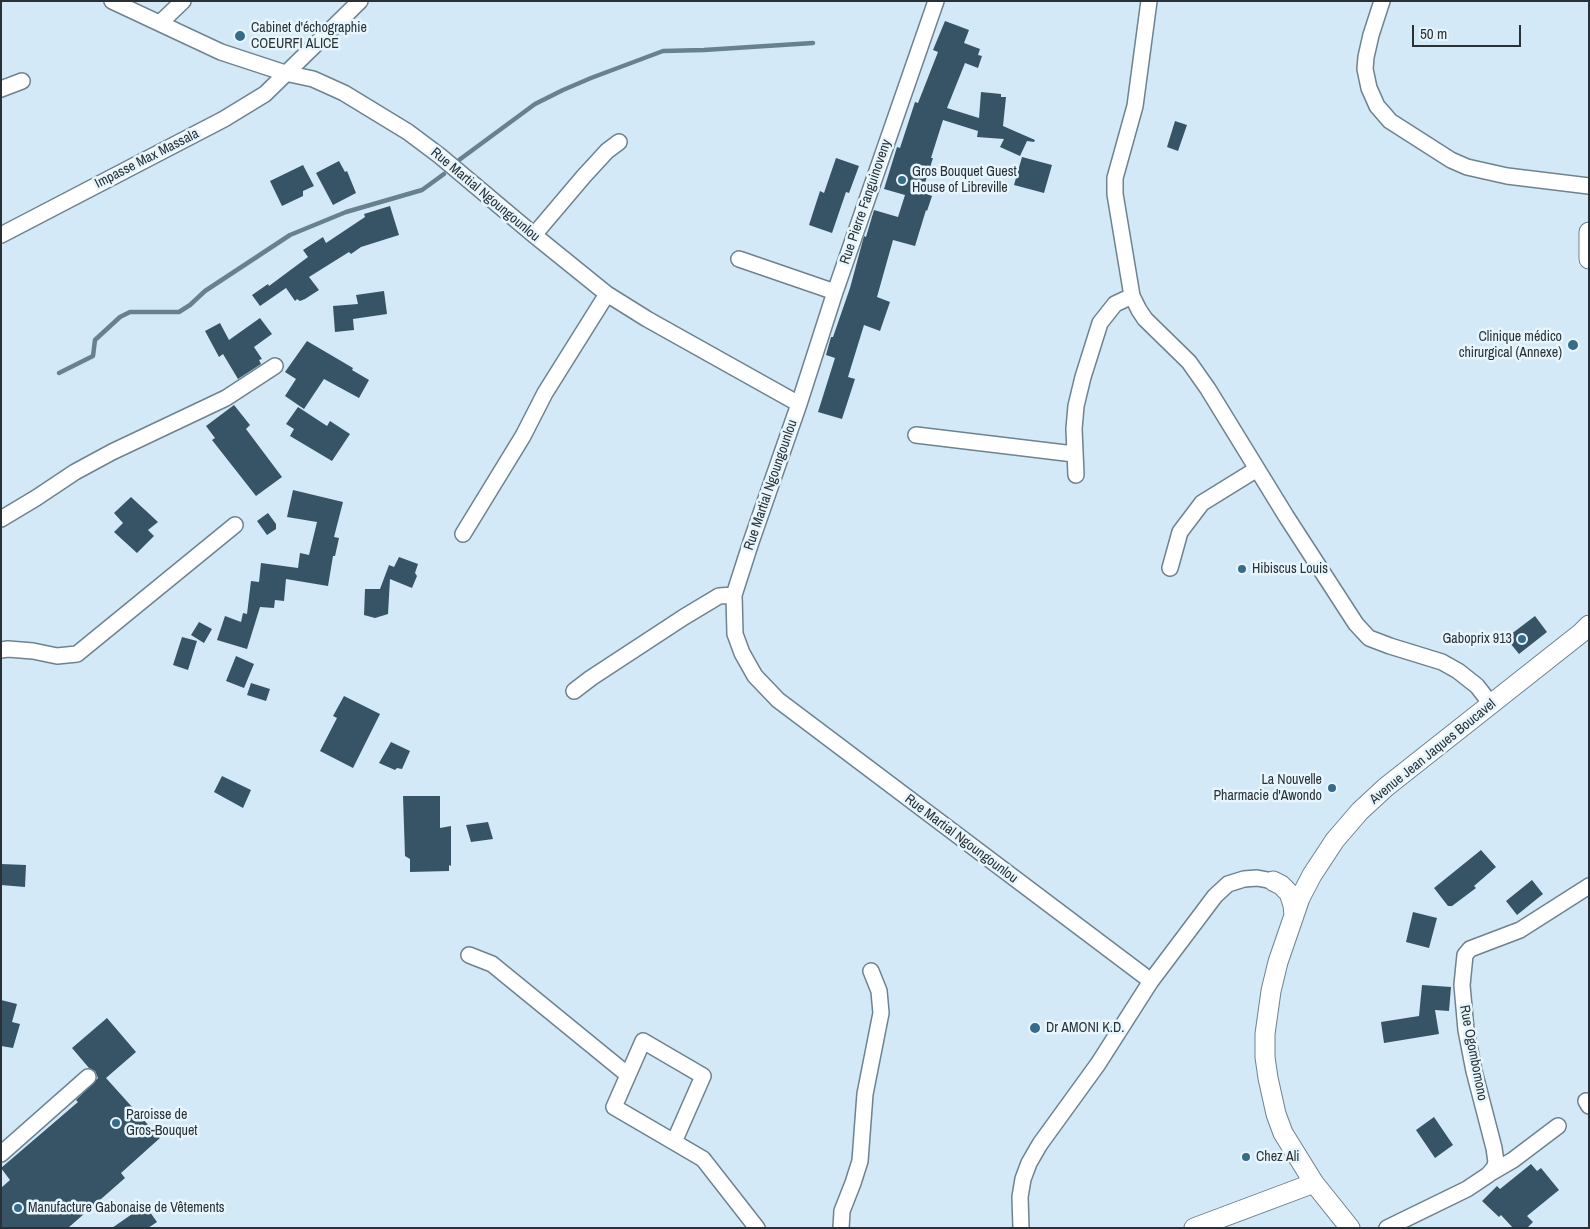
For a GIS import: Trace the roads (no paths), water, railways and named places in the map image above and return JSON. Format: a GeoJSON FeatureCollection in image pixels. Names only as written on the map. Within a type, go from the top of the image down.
{"type":"FeatureCollection","features":[{"type":"Feature","properties":{"kind":"main road"},"geometry":{"type":"LineString","coordinates":[[1589,232],[1589,258]]}},
{"type":"Feature","properties":{"kind":"main road","name":"Avenue Jean Jaques Boucavel"},"geometry":{"type":"LineString","coordinates":[[1350,1228],[1314,1183],[1283,1133],[1271,1094],[1265,1057],[1265,1034],[1271,991],[1278,962],[1294,916],[1312,875],[1335,840],[1360,811],[1386,787],[1589,625]]}},
{"type":"Feature","properties":{"kind":"main road"},"geometry":{"type":"LineString","coordinates":[[1273,881],[1296,882],[1312,875]]}},
{"type":"Feature","properties":{"kind":"main road"},"geometry":{"type":"LineString","coordinates":[[1273,881],[1281,885],[1289,893],[1294,916]]}},
{"type":"Feature","properties":{"kind":"main road"},"geometry":{"type":"LineString","coordinates":[[1194,1228],[1314,1183]]}},
{"type":"Feature","properties":{"kind":"street","name":"Rue Martial Ngoungounlou"},"geometry":{"type":"LineString","coordinates":[[112,1],[220,52],[285,73],[313,79],[344,93],[408,132],[440,156],[607,294],[647,319],[799,404],[734,595],[735,634],[742,653],[755,676],[778,700],[1151,981]]}},
{"type":"Feature","properties":{"kind":"street"},"geometry":{"type":"LineString","coordinates":[[160,23],[182,1]]}},
{"type":"Feature","properties":{"kind":"street","name":"Impasse Max Massala"},"geometry":{"type":"LineString","coordinates":[[1,234],[224,119],[265,94],[360,1]]}},
{"type":"Feature","properties":{"kind":"street","name":"Rue Pierre Fanguinoveny"},"geometry":{"type":"LineString","coordinates":[[799,404],[835,292],[936,1]]}},
{"type":"Feature","properties":{"kind":"street"},"geometry":{"type":"LineString","coordinates":[[1149,1],[1136,106],[1115,178],[1115,194],[1132,296],[1145,319],[1189,362],[1208,389],[1257,470],[1356,624],[1370,638],[1442,662],[1458,670],[1477,686],[1491,704]]}},
{"type":"Feature","properties":{"kind":"street"},"geometry":{"type":"LineString","coordinates":[[1382,1],[1366,57],[1365,70],[1369,88],[1377,106],[1390,121],[1451,160],[1467,167],[1507,176],[1589,186]]}},
{"type":"Feature","properties":{"kind":"street"},"geometry":{"type":"LineString","coordinates":[[1,89],[22,81]]}},
{"type":"Feature","properties":{"kind":"street"},"geometry":{"type":"LineString","coordinates":[[534,235],[607,151],[620,142]]}},
{"type":"Feature","properties":{"kind":"street"},"geometry":{"type":"LineString","coordinates":[[739,259],[835,292]]}},
{"type":"Feature","properties":{"kind":"street"},"geometry":{"type":"LineString","coordinates":[[463,534],[523,436],[545,393],[607,294]]}},
{"type":"Feature","properties":{"kind":"street"},"geometry":{"type":"LineString","coordinates":[[1076,475],[1074,429],[1076,406],[1083,377],[1100,323],[1115,304],[1132,296]]}},
{"type":"Feature","properties":{"kind":"street"},"geometry":{"type":"LineString","coordinates":[[1,519],[75,472],[112,452],[226,398],[275,366]]}},
{"type":"Feature","properties":{"kind":"street"},"geometry":{"type":"LineString","coordinates":[[916,435],[1074,454]]}},
{"type":"Feature","properties":{"kind":"street"},"geometry":{"type":"LineString","coordinates":[[1170,568],[1180,532],[1202,503],[1257,470]]}},
{"type":"Feature","properties":{"kind":"street"},"geometry":{"type":"LineString","coordinates":[[1,650],[8,648],[57,656],[77,654],[235,525]]}},
{"type":"Feature","properties":{"kind":"street"},"geometry":{"type":"LineString","coordinates":[[574,691],[684,617],[719,596],[734,595]]}},
{"type":"Feature","properties":{"kind":"street"},"geometry":{"type":"LineString","coordinates":[[1020,1228],[1020,1197],[1029,1163],[1040,1144],[1098,1064],[1151,981],[1215,896],[1228,884],[1244,879],[1257,878],[1273,881]]}},
{"type":"Feature","properties":{"kind":"street","name":"Rue Ogombomono"},"geometry":{"type":"LineString","coordinates":[[1488,1175],[1494,1168],[1496,1156],[1474,1071],[1466,1030],[1462,985],[1465,955],[1470,949],[1520,930],[1589,886]]}},
{"type":"Feature","properties":{"kind":"street"},"geometry":{"type":"LineString","coordinates":[[469,955],[492,964],[628,1075]]}},
{"type":"Feature","properties":{"kind":"street"},"geometry":{"type":"LineString","coordinates":[[841,1228],[842,1211],[858,1168],[868,1074],[882,1013],[879,991],[871,971]]}},
{"type":"Feature","properties":{"kind":"street"},"geometry":{"type":"LineString","coordinates":[[674,1142],[703,1076],[643,1042],[614,1107],[703,1159],[757,1228]]}},
{"type":"Feature","properties":{"kind":"street"},"geometry":{"type":"LineString","coordinates":[[1,1154],[88,1077]]}},
{"type":"Feature","properties":{"kind":"street"},"geometry":{"type":"LineString","coordinates":[[1387,1228],[1467,1189],[1514,1160],[1558,1126]]}},
{"type":"Feature","properties":{"kind":"waterway"},"geometry":{"type":"LineString","coordinates":[[459,160],[535,104],[591,78],[663,51],[813,43]]}},
{"type":"Feature","properties":{"kind":"waterway"},"geometry":{"type":"LineString","coordinates":[[59,373],[93,356],[95,340],[120,317],[130,312],[179,312],[205,291],[290,235],[346,212],[422,190],[444,174]]}},
{"type":"Feature","properties":{"kind":"place","name":"Cabinet d'échographie COEURFI ALICE"},"geometry":{"type":"Point","coordinates":[240,36]}},
{"type":"Feature","properties":{"kind":"place","name":"Gros Bouquet Guest House of Libreville"},"geometry":{"type":"Point","coordinates":[902,180]}},
{"type":"Feature","properties":{"kind":"place","name":"Clinique médico chirurgical (Annexe)"},"geometry":{"type":"Point","coordinates":[1573,345]}},
{"type":"Feature","properties":{"kind":"place","name":"Hibiscus Louis"},"geometry":{"type":"Point","coordinates":[1242,569]}},
{"type":"Feature","properties":{"kind":"place","name":"Gaboprix 913"},"geometry":{"type":"Point","coordinates":[1522,639]}},
{"type":"Feature","properties":{"kind":"place","name":"La Nouvelle Pharmacie d'Awondo"},"geometry":{"type":"Point","coordinates":[1332,788]}},
{"type":"Feature","properties":{"kind":"place","name":"Dr AMONI K.D."},"geometry":{"type":"Point","coordinates":[1035,1028]}},
{"type":"Feature","properties":{"kind":"place","name":"Paroisse de Gros-Bouquet"},"geometry":{"type":"Point","coordinates":[116,1123]}},
{"type":"Feature","properties":{"kind":"place","name":"Chez Ali"},"geometry":{"type":"Point","coordinates":[1246,1157]}},
{"type":"Feature","properties":{"kind":"place","name":"Manufacture Gabonaise de Vêtements"},"geometry":{"type":"Point","coordinates":[18,1208]}}]}
